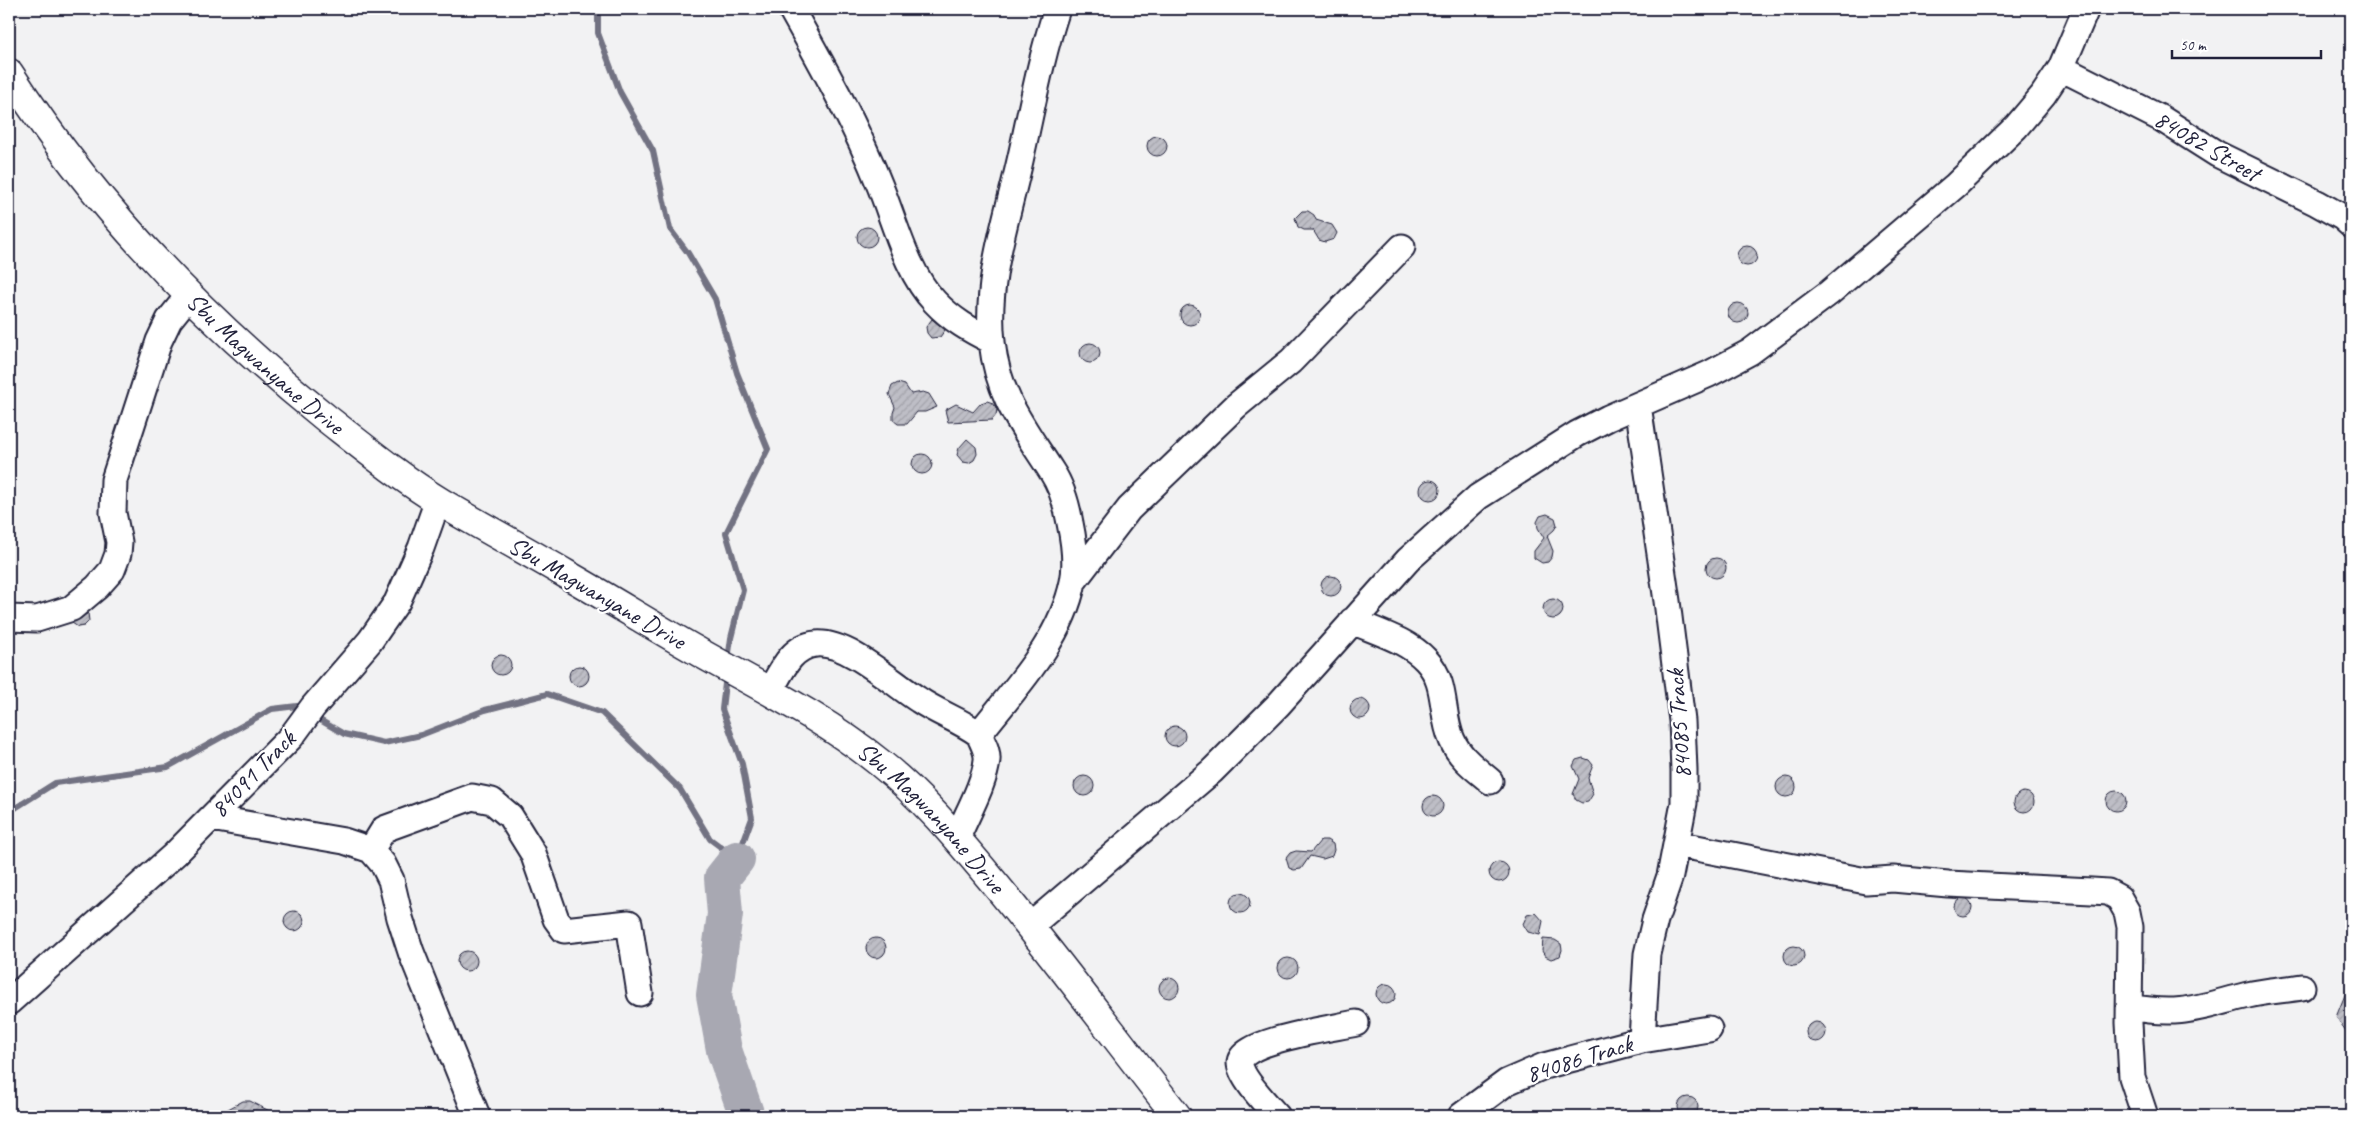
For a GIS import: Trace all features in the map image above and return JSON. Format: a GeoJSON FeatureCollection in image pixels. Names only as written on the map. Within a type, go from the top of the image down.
{"type":"FeatureCollection","features":[{"type":"Feature","properties":{"kind":"main road","name":"Sbu Magwanyane Drive"},"geometry":{"type":"LineString","coordinates":[[9,73],[26,100],[98,195],[189,295],[220,326],[288,387],[360,445],[438,500],[695,650],[764,687],[840,734],[883,766],[916,795],[957,838],[1030,926],[1177,1116]]}},
{"type":"Feature","properties":{"kind":"street"},"geometry":{"type":"LineString","coordinates":[[792,9],[868,160],[891,219],[922,283],[934,302],[961,325],[992,341]]}},
{"type":"Feature","properties":{"kind":"street"},"geometry":{"type":"LineString","coordinates":[[979,734],[1048,643],[1063,612],[1073,582],[1075,558],[1072,533],[1063,494],[1053,474],[1006,400],[996,365],[992,341],[994,272],[1034,93],[1057,9]]}},
{"type":"Feature","properties":{"kind":"street"},"geometry":{"type":"LineString","coordinates":[[1030,926],[1212,771],[1278,705],[1408,560],[1478,497],[1578,434],[1709,374],[1750,352],[1829,293],[1986,158],[2016,128],[2061,68],[2086,9]]}},
{"type":"Feature","properties":{"kind":"street","name":"84082 Street"},"geometry":{"type":"LineString","coordinates":[[2061,68],[2162,119],[2217,154],[2317,203],[2342,217],[2351,225]]}},
{"type":"Feature","properties":{"kind":"street"},"geometry":{"type":"LineString","coordinates":[[1073,582],[1129,508],[1236,406],[1291,361],[1402,247]]}},
{"type":"Feature","properties":{"kind":"street"},"geometry":{"type":"LineString","coordinates":[[9,618],[37,619],[72,608],[97,587],[112,570],[118,554],[119,542],[113,512],[114,480],[159,341],[169,320],[189,295]]}},
{"type":"Feature","properties":{"kind":"street","name":"84085 Track"},"geometry":{"type":"LineString","coordinates":[[1638,405],[1656,515],[1682,721],[1684,803],[1670,876],[1647,954],[1642,1040]]}},
{"type":"Feature","properties":{"kind":"street","name":"84091 Track"},"geometry":{"type":"LineString","coordinates":[[9,1002],[175,854],[290,737],[370,641],[397,602],[421,548],[438,500]]}},
{"type":"Feature","properties":{"kind":"street"},"geometry":{"type":"LineString","coordinates":[[1352,621],[1395,639],[1427,661],[1442,687],[1447,726],[1455,746],[1466,761],[1490,781]]}},
{"type":"Feature","properties":{"kind":"street"},"geometry":{"type":"LineString","coordinates":[[764,687],[786,662],[801,649],[816,644],[830,646],[850,653],[886,675],[918,700],[961,721],[979,734],[986,751],[985,770],[957,838]]}},
{"type":"Feature","properties":{"kind":"street"},"geometry":{"type":"LineString","coordinates":[[371,850],[384,829],[472,797],[492,800],[510,816],[533,853],[556,920],[564,930],[629,923],[640,993]]}},
{"type":"Feature","properties":{"kind":"street"},"geometry":{"type":"LineString","coordinates":[[211,818],[344,841],[371,850],[383,864],[391,880],[411,952],[477,1116]]}},
{"type":"Feature","properties":{"kind":"street"},"geometry":{"type":"LineString","coordinates":[[1676,844],[1866,881],[1893,879],[1948,884],[2108,892],[2119,898],[2124,904],[2130,927],[2132,1077],[2145,1116]]}},
{"type":"Feature","properties":{"kind":"street"},"geometry":{"type":"LineString","coordinates":[[2130,1007],[2164,1012],[2186,1011],[2250,994],[2302,987]]}},
{"type":"Feature","properties":{"kind":"street"},"geometry":{"type":"LineString","coordinates":[[1277,1116],[1243,1074],[1240,1065],[1242,1056],[1249,1050],[1266,1043],[1356,1023]]}},
{"type":"Feature","properties":{"kind":"street","name":"84086 Track"},"geometry":{"type":"LineString","coordinates":[[1461,1116],[1502,1085],[1524,1074],[1591,1052],[1642,1040],[1709,1029]]}},
{"type":"Feature","properties":{"kind":"building"},"geometry":{"type":"Polygon","coordinates":[[[1157,136],[1164,139],[1167,146],[1164,153],[1157,156],[1150,153],[1147,146],[1150,139],[1157,136]]]}},
{"type":"Feature","properties":{"kind":"building"},"geometry":{"type":"Polygon","coordinates":[[[1302,211],[1308,211],[1314,215],[1316,220],[1332,225],[1337,233],[1334,239],[1325,242],[1319,240],[1313,230],[1304,230],[1298,227],[1295,218],[1302,211]]]}},
{"type":"Feature","properties":{"kind":"building"},"geometry":{"type":"Polygon","coordinates":[[[867,227],[874,230],[877,237],[874,244],[867,247],[860,244],[857,237],[860,230],[867,227]]]}},
{"type":"Feature","properties":{"kind":"building"},"geometry":{"type":"Polygon","coordinates":[[[1747,246],[1754,249],[1757,256],[1754,263],[1747,266],[1740,263],[1737,256],[1740,249],[1747,246]]]}},
{"type":"Feature","properties":{"kind":"building"},"geometry":{"type":"Polygon","coordinates":[[[1738,303],[1745,306],[1748,313],[1745,320],[1738,323],[1731,320],[1728,313],[1731,306],[1738,303]]]}},
{"type":"Feature","properties":{"kind":"building"},"geometry":{"type":"Polygon","coordinates":[[[1190,305],[1197,308],[1200,315],[1197,322],[1190,325],[1183,322],[1180,315],[1183,308],[1190,305]]]}},
{"type":"Feature","properties":{"kind":"building"},"geometry":{"type":"Polygon","coordinates":[[[932,319],[945,330],[940,337],[931,338],[927,333],[926,327],[932,319]]]}},
{"type":"Feature","properties":{"kind":"building"},"geometry":{"type":"Polygon","coordinates":[[[1090,343],[1097,346],[1100,353],[1097,360],[1090,363],[1083,360],[1080,353],[1083,346],[1090,343]]]}},
{"type":"Feature","properties":{"kind":"building"},"geometry":{"type":"Polygon","coordinates":[[[898,383],[905,385],[911,394],[923,392],[929,394],[937,407],[925,412],[917,412],[907,424],[898,424],[893,420],[895,407],[889,394],[892,386],[898,383]]]}},
{"type":"Feature","properties":{"kind":"building"},"geometry":{"type":"Polygon","coordinates":[[[987,401],[993,403],[997,409],[996,415],[992,420],[948,422],[945,410],[956,404],[973,412],[981,403],[987,401]]]}},
{"type":"Feature","properties":{"kind":"building"},"geometry":{"type":"Polygon","coordinates":[[[967,439],[976,447],[977,454],[974,460],[969,463],[963,462],[957,455],[959,448],[967,439]]]}},
{"type":"Feature","properties":{"kind":"building"},"geometry":{"type":"Polygon","coordinates":[[[922,454],[929,457],[932,464],[929,471],[922,474],[915,471],[912,464],[915,457],[922,454]]]}},
{"type":"Feature","properties":{"kind":"building"},"geometry":{"type":"Polygon","coordinates":[[[1430,480],[1437,483],[1440,490],[1437,497],[1430,500],[1423,497],[1420,490],[1423,483],[1430,480]]]}},
{"type":"Feature","properties":{"kind":"building"},"geometry":{"type":"Polygon","coordinates":[[[1547,514],[1555,518],[1557,525],[1547,536],[1553,551],[1552,557],[1548,562],[1542,563],[1534,558],[1534,551],[1544,538],[1537,522],[1540,516],[1547,514]]]}},
{"type":"Feature","properties":{"kind":"building"},"geometry":{"type":"Polygon","coordinates":[[[1716,558],[1723,561],[1726,568],[1723,575],[1716,578],[1709,575],[1706,568],[1709,561],[1716,558]]]}},
{"type":"Feature","properties":{"kind":"building"},"geometry":{"type":"Polygon","coordinates":[[[1331,576],[1338,579],[1341,586],[1338,593],[1331,596],[1324,593],[1321,586],[1324,579],[1331,576]]]}},
{"type":"Feature","properties":{"kind":"building"},"geometry":{"type":"Polygon","coordinates":[[[1553,599],[1560,602],[1563,609],[1560,616],[1553,619],[1546,616],[1543,609],[1546,602],[1553,599]]]}},
{"type":"Feature","properties":{"kind":"building"},"geometry":{"type":"Polygon","coordinates":[[[88,613],[89,621],[84,626],[78,627],[72,623],[88,613]]]}},
{"type":"Feature","properties":{"kind":"building"},"geometry":{"type":"Polygon","coordinates":[[[501,655],[508,658],[511,665],[508,672],[501,675],[494,672],[491,665],[494,658],[501,655]]]}},
{"type":"Feature","properties":{"kind":"building"},"geometry":{"type":"Polygon","coordinates":[[[579,666],[586,669],[589,676],[586,683],[579,686],[572,683],[569,676],[572,669],[579,666]]]}},
{"type":"Feature","properties":{"kind":"building"},"geometry":{"type":"Polygon","coordinates":[[[1360,699],[1367,702],[1370,709],[1367,716],[1360,719],[1353,716],[1350,709],[1353,702],[1360,699]]]}},
{"type":"Feature","properties":{"kind":"building"},"geometry":{"type":"Polygon","coordinates":[[[1175,726],[1182,729],[1185,736],[1182,743],[1175,746],[1168,743],[1165,736],[1168,729],[1175,726]]]}},
{"type":"Feature","properties":{"kind":"building"},"geometry":{"type":"Polygon","coordinates":[[[1583,758],[1589,760],[1593,765],[1588,778],[1593,794],[1588,802],[1582,803],[1576,800],[1573,794],[1579,779],[1573,766],[1576,760],[1583,758]]]}},
{"type":"Feature","properties":{"kind":"building"},"geometry":{"type":"Polygon","coordinates":[[[1084,776],[1091,779],[1094,786],[1091,793],[1084,796],[1077,793],[1074,786],[1077,779],[1084,776]]]}},
{"type":"Feature","properties":{"kind":"building"},"geometry":{"type":"Polygon","coordinates":[[[1786,777],[1793,780],[1796,787],[1793,794],[1786,797],[1779,794],[1776,787],[1779,780],[1786,777]]]}},
{"type":"Feature","properties":{"kind":"building"},"geometry":{"type":"Polygon","coordinates":[[[2116,791],[2123,794],[2126,801],[2123,808],[2116,811],[2109,808],[2106,801],[2109,794],[2116,791]]]}},
{"type":"Feature","properties":{"kind":"building"},"geometry":{"type":"Polygon","coordinates":[[[2024,792],[2031,795],[2034,802],[2031,809],[2024,812],[2017,809],[2014,802],[2017,795],[2024,792]]]}},
{"type":"Feature","properties":{"kind":"building"},"geometry":{"type":"Polygon","coordinates":[[[1433,796],[1440,799],[1443,806],[1440,813],[1433,816],[1426,813],[1423,806],[1426,799],[1433,796]]]}},
{"type":"Feature","properties":{"kind":"building"},"geometry":{"type":"Polygon","coordinates":[[[1321,840],[1327,840],[1333,844],[1332,856],[1323,859],[1310,856],[1301,869],[1294,870],[1289,868],[1286,858],[1290,853],[1296,851],[1311,852],[1321,840]]]}},
{"type":"Feature","properties":{"kind":"building"},"geometry":{"type":"Polygon","coordinates":[[[1499,862],[1506,865],[1509,872],[1506,879],[1499,882],[1492,879],[1489,872],[1492,865],[1499,862]]]}},
{"type":"Feature","properties":{"kind":"building"},"geometry":{"type":"Polygon","coordinates":[[[1240,893],[1247,896],[1250,903],[1247,910],[1240,913],[1233,910],[1230,903],[1233,896],[1240,893]]]}},
{"type":"Feature","properties":{"kind":"building"},"geometry":{"type":"Polygon","coordinates":[[[1959,898],[1967,898],[1972,903],[1970,914],[1959,916],[1954,911],[1954,903],[1959,898]]]}},
{"type":"Feature","properties":{"kind":"building"},"geometry":{"type":"Polygon","coordinates":[[[294,911],[301,914],[304,921],[301,928],[294,931],[287,928],[284,921],[287,914],[294,911]]]}},
{"type":"Feature","properties":{"kind":"building"},"geometry":{"type":"Polygon","coordinates":[[[1536,913],[1543,921],[1540,935],[1528,932],[1523,924],[1527,915],[1536,913]]]}},
{"type":"Feature","properties":{"kind":"building"},"geometry":{"type":"Polygon","coordinates":[[[876,938],[883,941],[886,948],[883,955],[876,958],[869,955],[866,948],[869,941],[876,938]]]}},
{"type":"Feature","properties":{"kind":"building"},"geometry":{"type":"Polygon","coordinates":[[[1543,939],[1555,940],[1561,944],[1560,956],[1551,959],[1545,956],[1542,951],[1543,939]]]}},
{"type":"Feature","properties":{"kind":"building"},"geometry":{"type":"Polygon","coordinates":[[[1794,946],[1801,949],[1804,956],[1801,963],[1794,966],[1787,963],[1784,956],[1787,949],[1794,946]]]}},
{"type":"Feature","properties":{"kind":"building"},"geometry":{"type":"Polygon","coordinates":[[[467,951],[474,954],[477,961],[474,968],[467,971],[460,968],[457,961],[460,954],[467,951]]]}},
{"type":"Feature","properties":{"kind":"building"},"geometry":{"type":"Polygon","coordinates":[[[1288,958],[1295,961],[1298,968],[1295,975],[1288,978],[1281,975],[1278,968],[1281,961],[1288,958]]]}},
{"type":"Feature","properties":{"kind":"building"},"geometry":{"type":"Polygon","coordinates":[[[1169,978],[1176,981],[1179,988],[1176,995],[1169,998],[1162,995],[1159,988],[1162,981],[1169,978]]]}},
{"type":"Feature","properties":{"kind":"building"},"geometry":{"type":"Polygon","coordinates":[[[2351,980],[2351,1038],[2336,1017],[2351,980]]]}},
{"type":"Feature","properties":{"kind":"building"},"geometry":{"type":"Polygon","coordinates":[[[1386,984],[1393,987],[1396,994],[1393,1001],[1386,1004],[1379,1001],[1376,994],[1379,987],[1386,984]]]}},
{"type":"Feature","properties":{"kind":"building"},"geometry":{"type":"Polygon","coordinates":[[[1816,1022],[1823,1025],[1826,1032],[1823,1039],[1816,1042],[1809,1039],[1806,1032],[1809,1025],[1816,1022]]]}},
{"type":"Feature","properties":{"kind":"building"},"geometry":{"type":"Polygon","coordinates":[[[1688,1097],[1695,1100],[1698,1107],[1695,1114],[1688,1117],[1681,1114],[1678,1107],[1681,1100],[1688,1097]]]}},
{"type":"Feature","properties":{"kind":"building"},"geometry":{"type":"Polygon","coordinates":[[[243,1101],[250,1101],[279,1116],[215,1116],[243,1101]]]}},
{"type":"Feature","properties":{"kind":"waterway"},"geometry":{"type":"LineString","coordinates":[[598,9],[598,33],[620,92],[653,151],[670,229],[688,253],[715,299],[737,373],[768,449],[726,533],[743,590],[731,638],[728,660]]}},
{"type":"Feature","properties":{"kind":"waterway"},"geometry":{"type":"LineString","coordinates":[[313,716],[344,734],[384,743],[421,735],[485,710],[547,694],[602,713],[680,789],[710,839],[737,859],[752,818],[742,764],[722,709],[726,675]]}},
{"type":"Feature","properties":{"kind":"waterway"},"geometry":{"type":"LineString","coordinates":[[9,812],[55,783],[168,767],[272,709],[297,706],[304,710]]}},
{"type":"Feature","properties":{"kind":"waterway"},"geometry":{"type":"LineString","coordinates":[[737,859],[722,878],[725,914],[714,995],[724,1050],[747,1116]]}}]}
